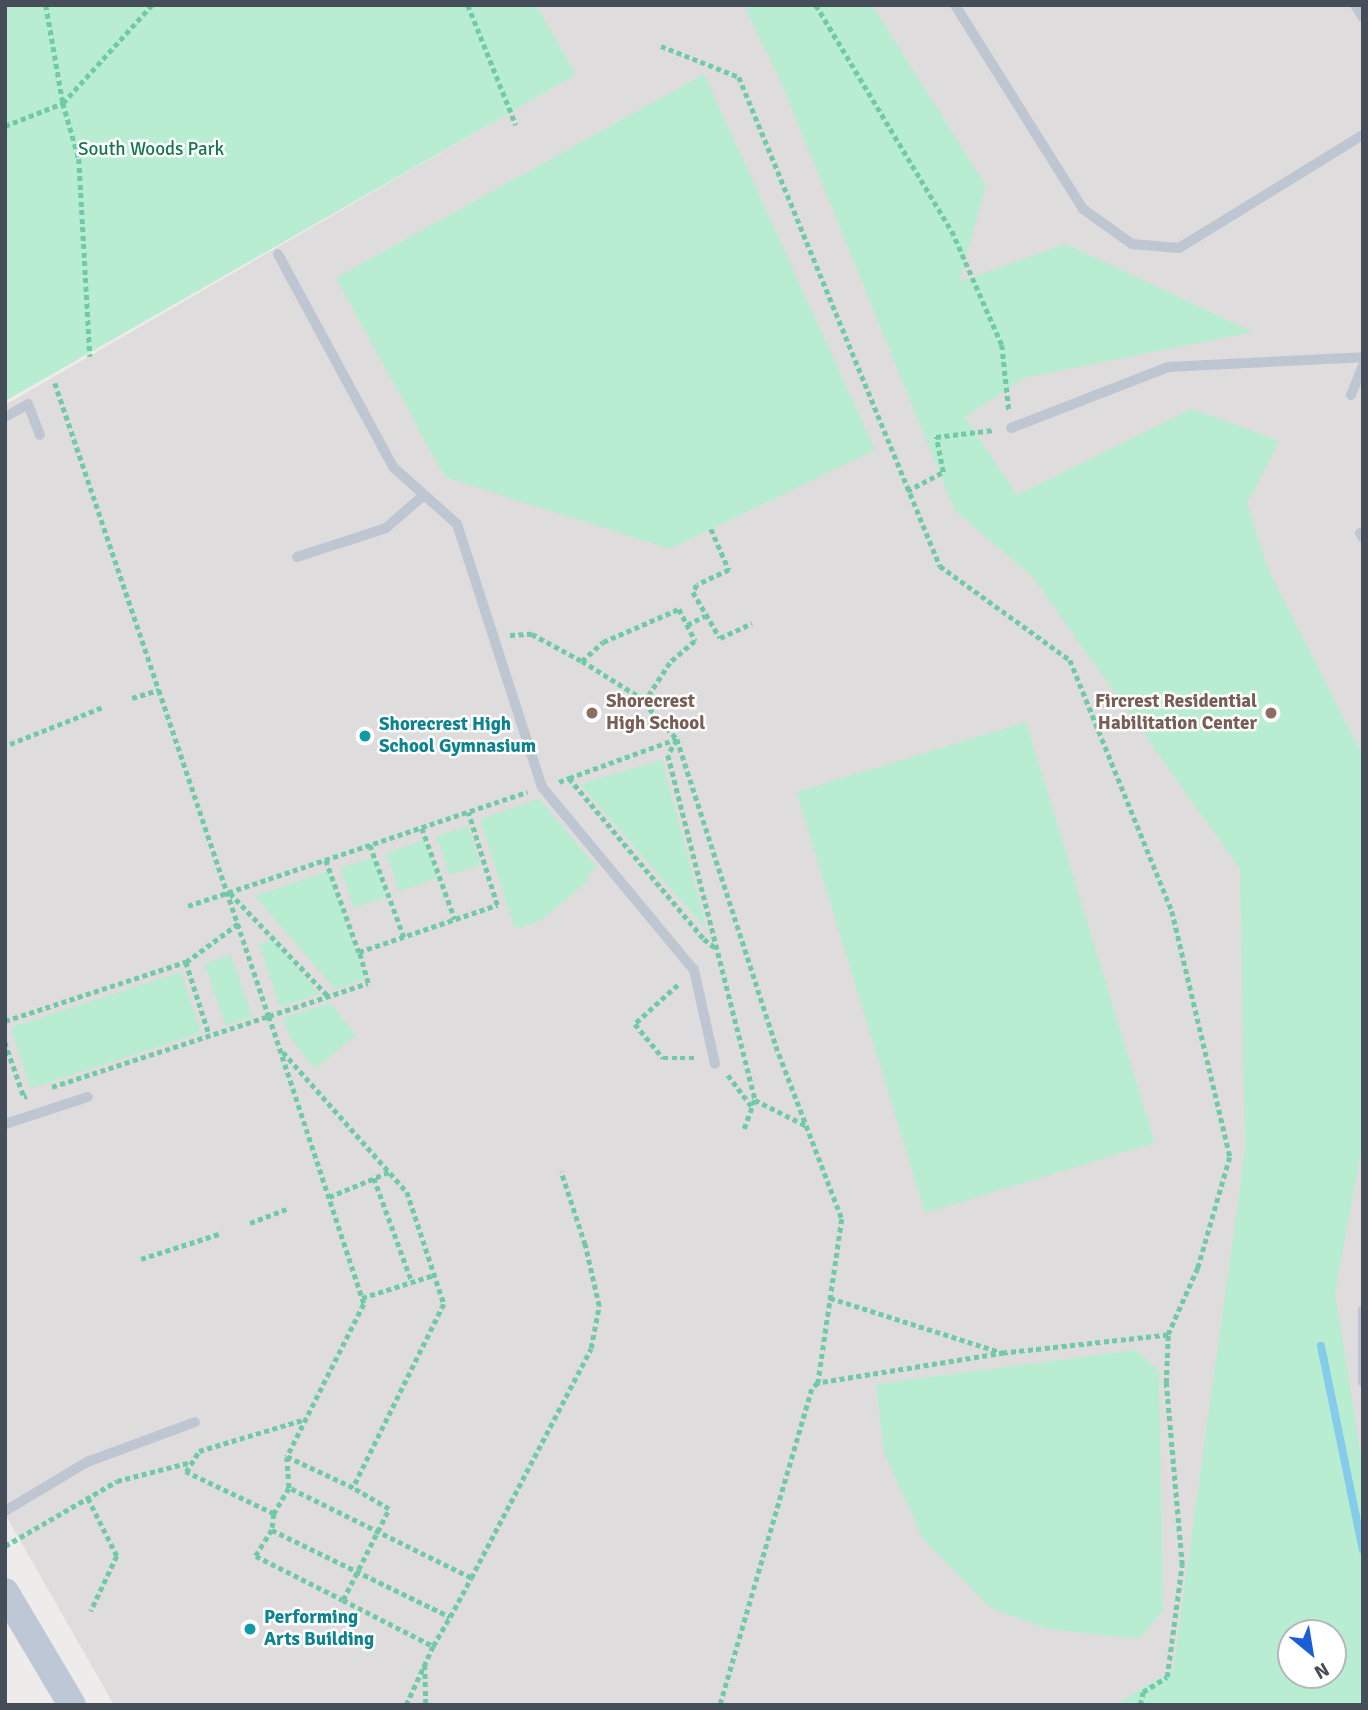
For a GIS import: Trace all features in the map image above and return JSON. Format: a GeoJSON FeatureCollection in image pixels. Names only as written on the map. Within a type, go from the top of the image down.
{"type":"FeatureCollection","features":[{"type":"Feature","properties":{"kind":"street"},"geometry":{"type":"LineString","coordinates":[[5,1592],[72,1705]]}},
{"type":"Feature","properties":{"kind":"lane"},"geometry":{"type":"LineString","coordinates":[[955,5],[1083,209],[1132,244],[1179,248],[1363,135]]}},
{"type":"Feature","properties":{"kind":"lane"},"geometry":{"type":"LineString","coordinates":[[1355,5],[1363,18]]}},
{"type":"Feature","properties":{"kind":"lane"},"geometry":{"type":"LineString","coordinates":[[278,254],[393,467],[457,524],[464,537],[542,787],[694,970],[715,1064]]}},
{"type":"Feature","properties":{"kind":"lane"},"geometry":{"type":"LineString","coordinates":[[1011,428],[1168,367],[1363,357]]}},
{"type":"Feature","properties":{"kind":"lane"},"geometry":{"type":"LineString","coordinates":[[1351,394],[1363,366]]}},
{"type":"Feature","properties":{"kind":"lane"},"geometry":{"type":"LineString","coordinates":[[5,417],[28,404],[40,435]]}},
{"type":"Feature","properties":{"kind":"lane"},"geometry":{"type":"LineString","coordinates":[[297,557],[386,528],[424,495]]}},
{"type":"Feature","properties":{"kind":"lane"},"geometry":{"type":"LineString","coordinates":[[5,1125],[88,1097]]}},
{"type":"Feature","properties":{"kind":"lane"},"geometry":{"type":"LineString","coordinates":[[1362,1317],[1363,1382]]}},
{"type":"Feature","properties":{"kind":"lane"},"geometry":{"type":"LineString","coordinates":[[5,1511],[87,1462],[195,1422]]}},
{"type":"Feature","properties":{"kind":"path"},"geometry":{"type":"LineString","coordinates":[[46,5],[63,103],[79,159],[90,357]]}},
{"type":"Feature","properties":{"kind":"path"},"geometry":{"type":"LineString","coordinates":[[5,126],[63,103],[152,5]]}},
{"type":"Feature","properties":{"kind":"path"},"geometry":{"type":"LineString","coordinates":[[468,5],[516,124]]}},
{"type":"Feature","properties":{"kind":"path"},"geometry":{"type":"LineString","coordinates":[[817,5],[952,231],[1002,345],[1011,428],[936,437],[943,472],[907,491]]}},
{"type":"Feature","properties":{"kind":"path"},"geometry":{"type":"LineString","coordinates":[[661,47],[738,77],[940,566],[1070,660],[1172,911],[1230,1157],[1198,1268],[1168,1335],[1166,1383],[1182,1565],[1167,1677],[1143,1692],[1140,1705]]}},
{"type":"Feature","properties":{"kind":"path"},"geometry":{"type":"LineString","coordinates":[[55,383],[229,893],[364,1304],[287,1457],[289,1488],[274,1514],[272,1530],[257,1556],[433,1646]]}},
{"type":"Feature","properties":{"kind":"path"},"geometry":{"type":"LineString","coordinates":[[711,529],[729,570],[697,585],[693,592],[720,639],[752,623]]}},
{"type":"Feature","properties":{"kind":"path"},"geometry":{"type":"LineString","coordinates":[[582,661],[603,642],[679,609],[695,641],[670,663],[644,703]]}},
{"type":"Feature","properties":{"kind":"path"},"geometry":{"type":"LineString","coordinates":[[687,625],[705,616]]}},
{"type":"Feature","properties":{"kind":"path"},"geometry":{"type":"LineString","coordinates":[[494,635],[532,634],[582,661],[644,703],[677,739],[807,1126],[842,1219],[818,1383]]}},
{"type":"Feature","properties":{"kind":"path"},"geometry":{"type":"LineString","coordinates":[[132,698],[159,690]]}},
{"type":"Feature","properties":{"kind":"path"},"geometry":{"type":"LineString","coordinates":[[10,744],[103,707]]}},
{"type":"Feature","properties":{"kind":"path"},"geometry":{"type":"LineString","coordinates":[[188,906],[677,739]]}},
{"type":"Feature","properties":{"kind":"path"},"geometry":{"type":"LineString","coordinates":[[677,739],[668,755],[755,1100],[744,1131]]}},
{"type":"Feature","properties":{"kind":"path"},"geometry":{"type":"LineString","coordinates":[[569,778],[704,939],[717,949]]}},
{"type":"Feature","properties":{"kind":"path"},"geometry":{"type":"LineString","coordinates":[[359,952],[497,905],[468,812]]}},
{"type":"Feature","properties":{"kind":"path"},"geometry":{"type":"LineString","coordinates":[[422,828],[455,919]]}},
{"type":"Feature","properties":{"kind":"path"},"geometry":{"type":"LineString","coordinates":[[370,845],[404,937]]}},
{"type":"Feature","properties":{"kind":"path"},"geometry":{"type":"LineString","coordinates":[[50,1088],[368,983],[326,860]]}},
{"type":"Feature","properties":{"kind":"path"},"geometry":{"type":"LineString","coordinates":[[229,893],[329,997]]}},
{"type":"Feature","properties":{"kind":"path"},"geometry":{"type":"LineString","coordinates":[[5,1021],[186,962],[239,923]]}},
{"type":"Feature","properties":{"kind":"path"},"geometry":{"type":"LineString","coordinates":[[186,962],[209,1034]]}},
{"type":"Feature","properties":{"kind":"path"},"geometry":{"type":"LineString","coordinates":[[678,985],[635,1024],[663,1058],[689,1056],[715,1064],[734,1080],[752,1107]]}},
{"type":"Feature","properties":{"kind":"path"},"geometry":{"type":"LineString","coordinates":[[5,1042],[24,1097],[37,1093]]}},
{"type":"Feature","properties":{"kind":"path"},"geometry":{"type":"LineString","coordinates":[[280,1049],[407,1192],[444,1304],[353,1488]]}},
{"type":"Feature","properties":{"kind":"path"},"geometry":{"type":"LineString","coordinates":[[755,1100],[807,1126]]}},
{"type":"Feature","properties":{"kind":"path"},"geometry":{"type":"LineString","coordinates":[[328,1197],[389,1172]]}},
{"type":"Feature","properties":{"kind":"path"},"geometry":{"type":"LineString","coordinates":[[406,1705],[433,1646],[591,1348],[599,1306],[585,1245],[561,1172]]}},
{"type":"Feature","properties":{"kind":"path"},"geometry":{"type":"LineString","coordinates":[[374,1178],[412,1282]]}},
{"type":"Feature","properties":{"kind":"path"},"geometry":{"type":"LineString","coordinates":[[250,1223],[286,1209]]}},
{"type":"Feature","properties":{"kind":"path"},"geometry":{"type":"LineString","coordinates":[[141,1259],[222,1233]]}},
{"type":"Feature","properties":{"kind":"path"},"geometry":{"type":"LineString","coordinates":[[362,1298],[434,1275]]}},
{"type":"Feature","properties":{"kind":"path"},"geometry":{"type":"LineString","coordinates":[[830,1298],[1004,1353]]}},
{"type":"Feature","properties":{"kind":"path"},"geometry":{"type":"LineString","coordinates":[[720,1705],[812,1389],[818,1383],[1004,1353],[1168,1335]]}},
{"type":"Feature","properties":{"kind":"path"},"geometry":{"type":"LineString","coordinates":[[274,1514],[186,1472],[199,1451],[306,1419]]}},
{"type":"Feature","properties":{"kind":"path"},"geometry":{"type":"LineString","coordinates":[[287,1457],[353,1488],[389,1509],[343,1600]]}},
{"type":"Feature","properties":{"kind":"path"},"geometry":{"type":"LineString","coordinates":[[5,1546],[117,1481],[192,1462]]}},
{"type":"Feature","properties":{"kind":"path"},"geometry":{"type":"LineString","coordinates":[[289,1488],[471,1578]]}},
{"type":"Feature","properties":{"kind":"path"},"geometry":{"type":"LineString","coordinates":[[88,1498],[117,1556],[91,1611]]}},
{"type":"Feature","properties":{"kind":"path"},"geometry":{"type":"LineString","coordinates":[[272,1530],[450,1617]]}},
{"type":"Feature","properties":{"kind":"path"},"geometry":{"type":"LineString","coordinates":[[425,1664],[426,1705]]}},
{"type":"Feature","properties":{"kind":"shaded area","name":"Shorecrest High School"},"geometry":{"type":"Polygon","coordinates":[[[536,5],[1363,5],[1363,1687],[1344,1594],[1301,1619],[1277,1619],[1277,1633],[1151,1705],[114,1705],[5,1514],[5,405],[575,75],[536,5]]]}},
{"type":"Feature","properties":{"kind":"green space","name":"South Woods Park"},"geometry":{"type":"Polygon","coordinates":[[[5,5],[536,5],[576,75],[5,401],[5,5]]]}},
{"type":"Feature","properties":{"kind":"green space"},"geometry":{"type":"Polygon","coordinates":[[[744,5],[872,5],[986,186],[959,282],[1066,244],[1253,332],[1024,378],[965,417],[1017,495],[1192,409],[1279,441],[1247,504],[1269,571],[1363,756],[1363,1142],[1335,1292],[1363,1468],[1363,1705],[1115,1705],[1173,1670],[1245,1151],[1240,869],[1032,576],[955,511],[781,82],[744,5]]]}},
{"type":"Feature","properties":{"kind":"green space"},"geometry":{"type":"Polygon","coordinates":[[[704,74],[875,450],[670,549],[445,477],[336,278],[704,74]]]}},
{"type":"Feature","properties":{"kind":"green space"},"geometry":{"type":"Polygon","coordinates":[[[1026,722],[1155,1143],[925,1213],[796,792],[1026,722]]]}},
{"type":"Feature","properties":{"kind":"green space"},"geometry":{"type":"Polygon","coordinates":[[[662,760],[707,930],[580,784],[662,760]]]}},
{"type":"Feature","properties":{"kind":"green space"},"geometry":{"type":"Polygon","coordinates":[[[539,799],[597,867],[586,876],[589,880],[540,921],[515,929],[480,819],[539,799]]]}},
{"type":"Feature","properties":{"kind":"green space"},"geometry":{"type":"Polygon","coordinates":[[[468,826],[481,865],[449,875],[437,836],[468,826]]]}},
{"type":"Feature","properties":{"kind":"green space"},"geometry":{"type":"Polygon","coordinates":[[[425,840],[438,878],[399,891],[386,853],[425,840]]]}},
{"type":"Feature","properties":{"kind":"green space"},"geometry":{"type":"Polygon","coordinates":[[[374,857],[387,897],[354,908],[341,868],[374,857]]]}},
{"type":"Feature","properties":{"kind":"green space"},"geometry":{"type":"Polygon","coordinates":[[[329,871],[365,979],[335,989],[255,896],[329,871]]]}},
{"type":"Feature","properties":{"kind":"green space"},"geometry":{"type":"Polygon","coordinates":[[[274,940],[319,994],[280,1007],[259,944],[274,940]]]}},
{"type":"Feature","properties":{"kind":"green space"},"geometry":{"type":"Polygon","coordinates":[[[231,955],[252,1016],[226,1026],[205,964],[231,955]]]}},
{"type":"Feature","properties":{"kind":"green space"},"geometry":{"type":"Polygon","coordinates":[[[181,972],[201,1033],[31,1088],[11,1027],[181,972]]]}},
{"type":"Feature","properties":{"kind":"green space"},"geometry":{"type":"Polygon","coordinates":[[[330,1003],[356,1035],[315,1069],[290,1038],[283,1018],[330,1003]]]}},
{"type":"Feature","properties":{"kind":"green space"},"geometry":{"type":"Polygon","coordinates":[[[1136,1350],[1159,1371],[1163,1610],[1139,1639],[1048,1629],[991,1608],[923,1539],[884,1453],[876,1384],[1136,1350]]]}},
{"type":"Feature","properties":{"kind":"waterway"},"geometry":{"type":"LineString","coordinates":[[1321,1346],[1363,1550]]}},
{"type":"Feature","properties":{"kind":"place","name":"Shorecrest High School"},"geometry":{"type":"Point","coordinates":[592,713]}},
{"type":"Feature","properties":{"kind":"place","name":"Fircrest Residential Habilitation Center"},"geometry":{"type":"Point","coordinates":[1271,713]}},
{"type":"Feature","properties":{"kind":"place","name":"Shorecrest High School Gymnasium"},"geometry":{"type":"Point","coordinates":[365,736]}},
{"type":"Feature","properties":{"kind":"place","name":"Performing Arts Building"},"geometry":{"type":"Point","coordinates":[250,1629]}}]}
